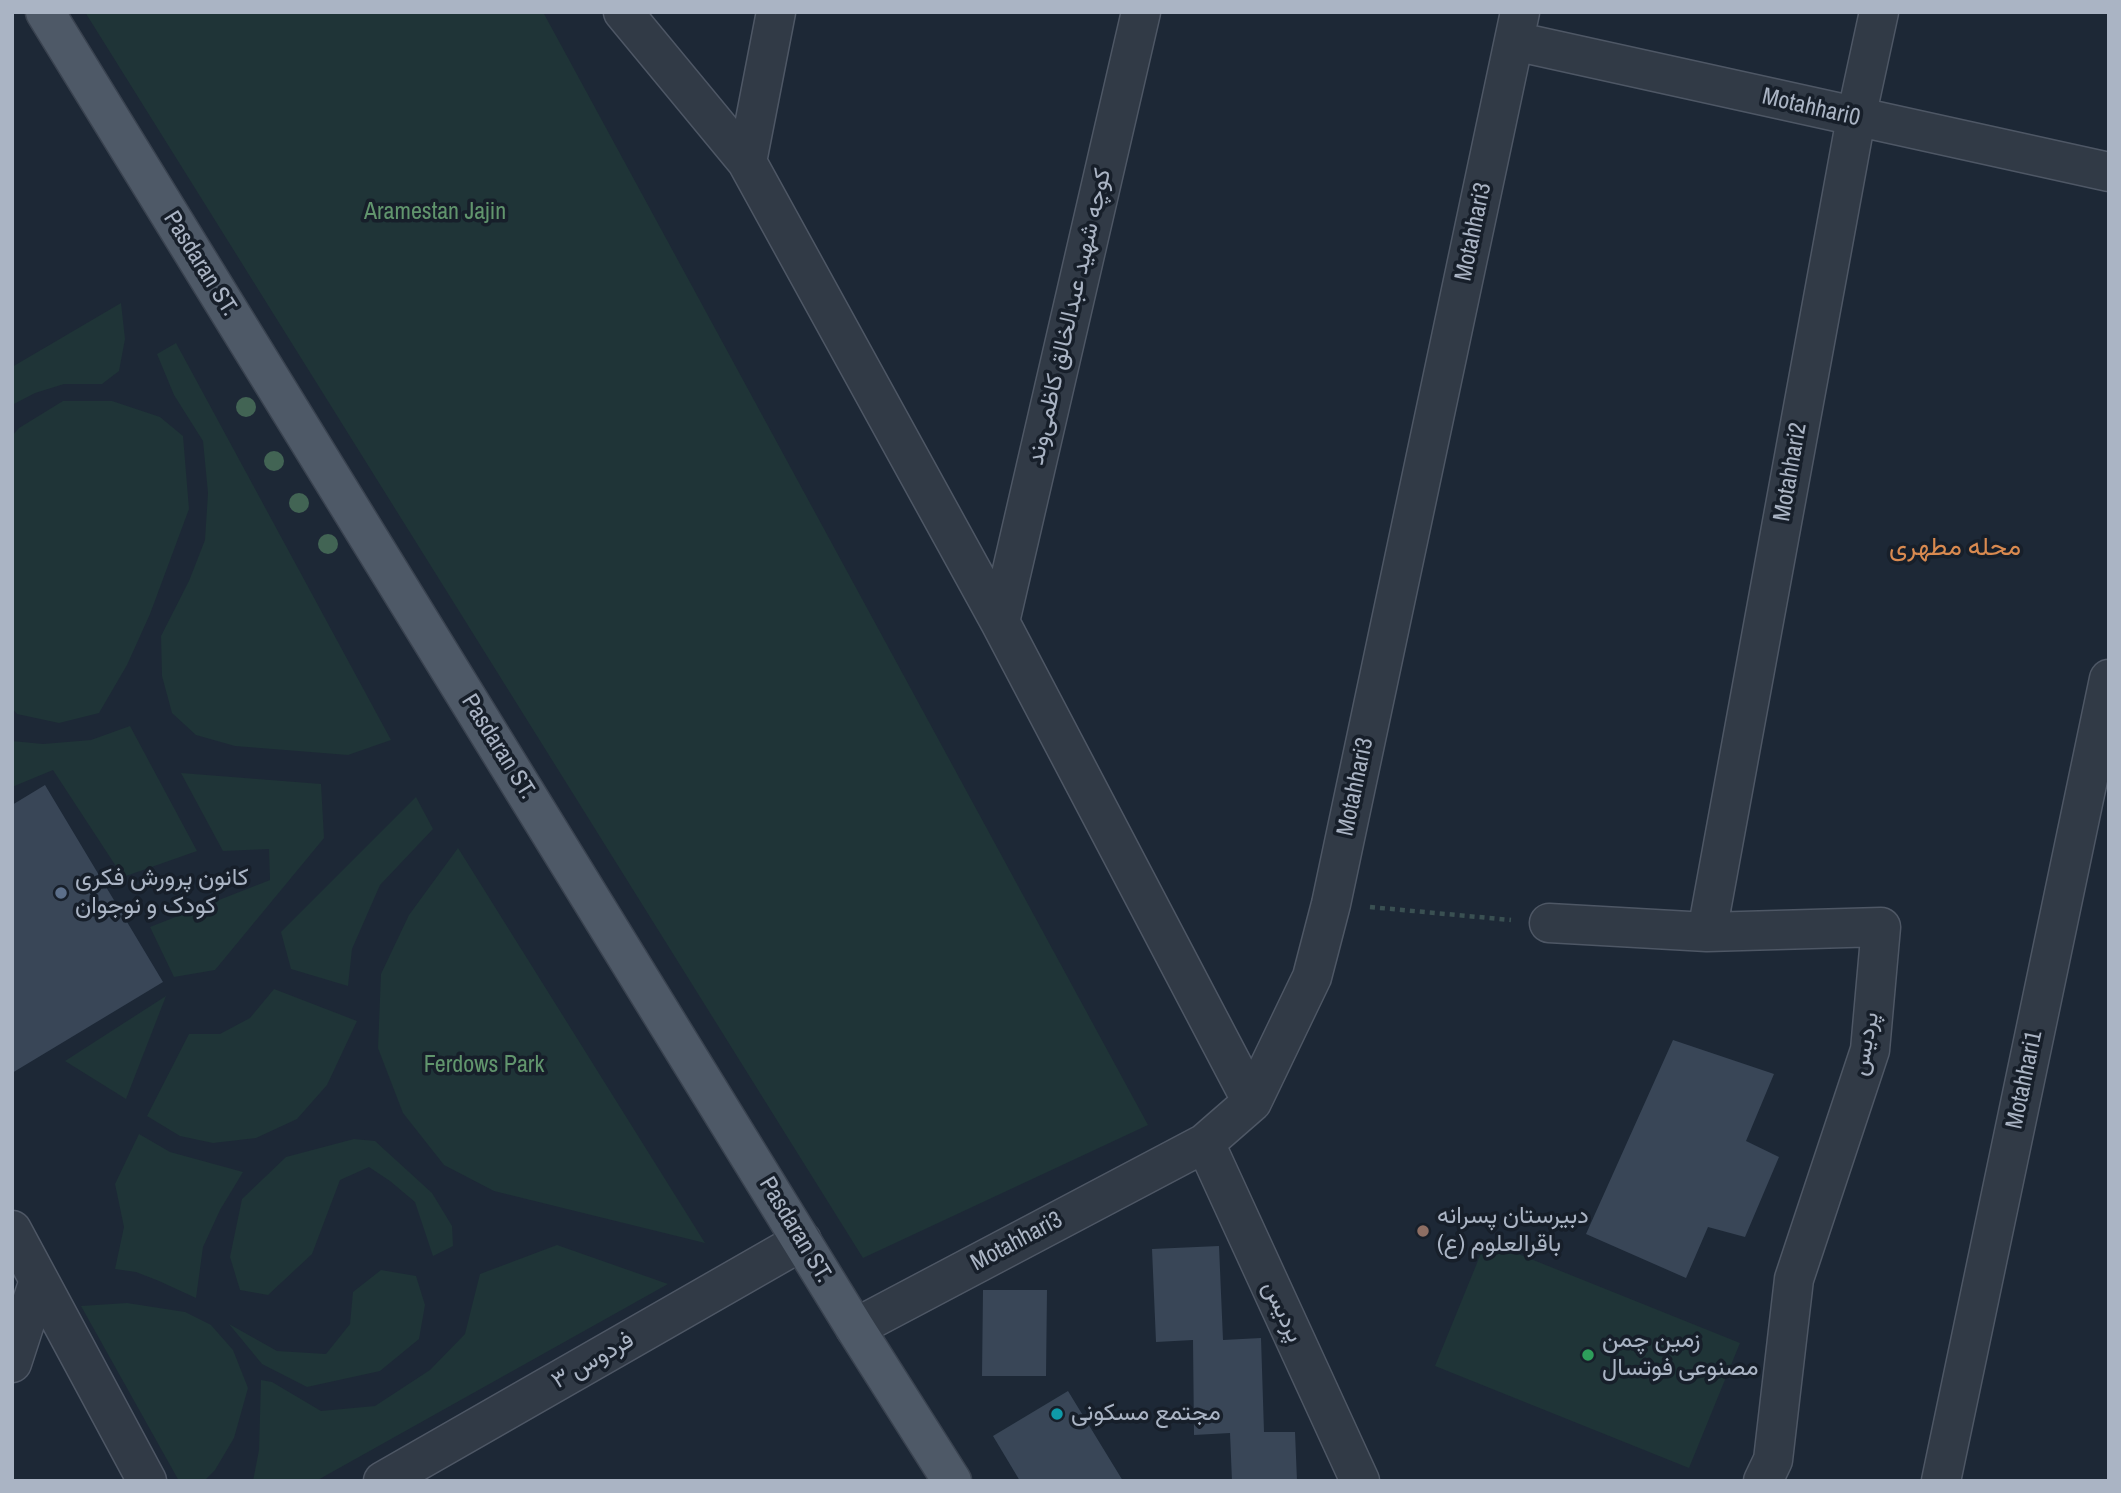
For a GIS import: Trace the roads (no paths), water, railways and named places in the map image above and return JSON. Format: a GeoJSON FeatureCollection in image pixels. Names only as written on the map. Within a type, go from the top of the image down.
{"type":"FeatureCollection","features":[{"type":"Feature","properties":{"kind":"main road","name":"Pasdaran ST."},"geometry":{"type":"LineString","coordinates":[[45,12],[855,1328],[952,1481]]}},
{"type":"Feature","properties":{"kind":"street"},"geometry":{"type":"LineString","coordinates":[[622,12],[747,162],[1000,621],[1252,1102]]}},
{"type":"Feature","properties":{"kind":"street"},"geometry":{"type":"LineString","coordinates":[[747,162],[776,12]]}},
{"type":"Feature","properties":{"kind":"street","name":"کوچه شهید عبدالخالق کاظمی‌وند"},"geometry":{"type":"LineString","coordinates":[[1000,621],[1141,12]]}},
{"type":"Feature","properties":{"kind":"street","name":"Motahhari2"},"geometry":{"type":"LineString","coordinates":[[1707,932],[1856,118],[1879,12]]}},
{"type":"Feature","properties":{"kind":"street","name":"Motahhari0"},"geometry":{"type":"LineString","coordinates":[[1517,27],[1856,118],[2109,172]]}},
{"type":"Feature","properties":{"kind":"street","name":"Motahhari3"},"geometry":{"type":"LineString","coordinates":[[855,1328],[1205,1143],[1252,1102],[1312,977],[1331,904],[1517,27]]}},
{"type":"Feature","properties":{"kind":"street","name":"Motahhari1"},"geometry":{"type":"LineString","coordinates":[[1941,1481],[2109,679]]}},
{"type":"Feature","properties":{"kind":"street","name":"پردیس"},"geometry":{"type":"LineString","coordinates":[[1549,923],[1707,932],[1881,926],[1871,1050],[1794,1279],[1773,1460],[1763,1481]]}},
{"type":"Feature","properties":{"kind":"street","name":"پردیس"},"geometry":{"type":"LineString","coordinates":[[1205,1143],[1360,1481]]}},
{"type":"Feature","properties":{"kind":"street"},"geometry":{"type":"LineString","coordinates":[[12,1230],[146,1481]]}},
{"type":"Feature","properties":{"kind":"street","name":"فردوس ۳"},"geometry":{"type":"LineString","coordinates":[[383,1481],[802,1241]]}},
{"type":"Feature","properties":{"kind":"street"},"geometry":{"type":"LineString","coordinates":[[12,1363],[39,1280]]}},
{"type":"Feature","properties":{"kind":"place","name":"کانون پرورش فکری کودک و نوجوان"},"geometry":{"type":"Point","coordinates":[61,893]}},
{"type":"Feature","properties":{"kind":"place","name":"دبیرستان پسرانه باقرالعلوم (ع)"},"geometry":{"type":"Point","coordinates":[1423,1231]}},
{"type":"Feature","properties":{"kind":"place","name":"زمین چمن مصنوعی فوتسال"},"geometry":{"type":"Point","coordinates":[1588,1355]}},
{"type":"Feature","properties":{"kind":"place","name":"مجتمع مسکونی"},"geometry":{"type":"Point","coordinates":[1057,1414]}},
{"type":"Feature","properties":{"kind":"district","name":"محله مطهری"},"geometry":{"type":"Point","coordinates":[1955,548]}},
{"type":"Feature","properties":{"kind":"park label","name":"Aramestan Jajin"},"geometry":{"type":"Point","coordinates":[435,213]}},
{"type":"Feature","properties":{"kind":"park label","name":"Ferdows Park"},"geometry":{"type":"Point","coordinates":[484,1066]}}]}
